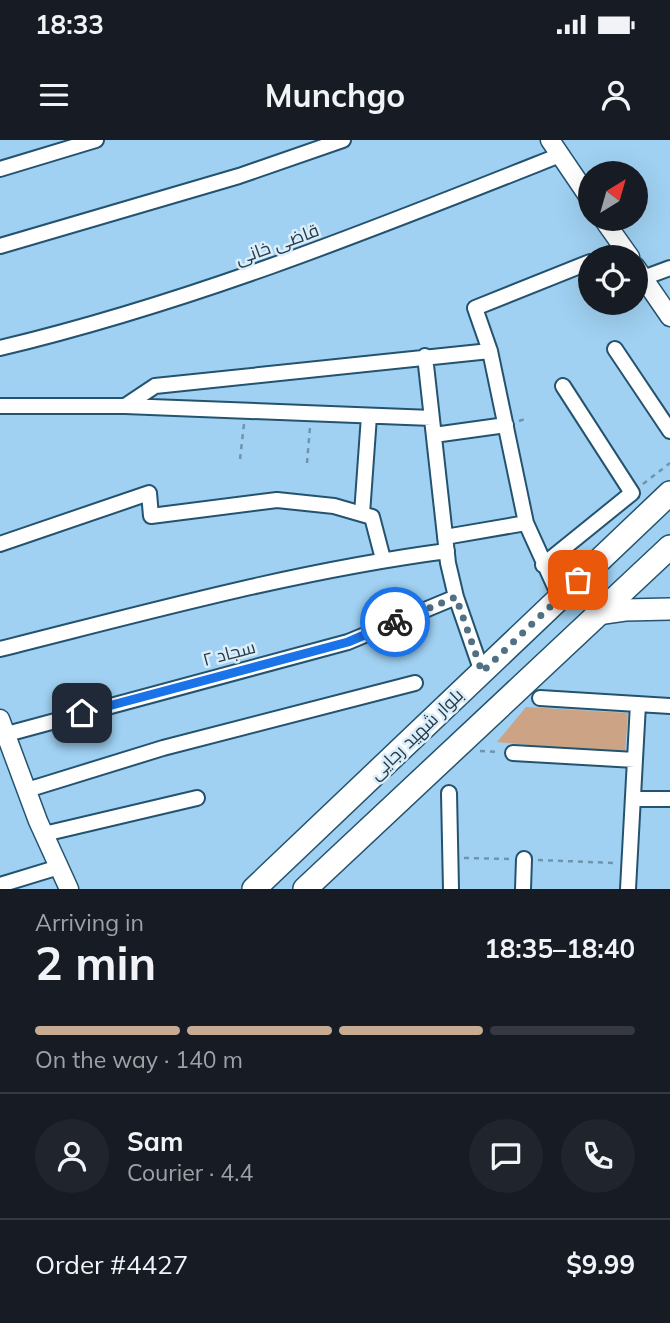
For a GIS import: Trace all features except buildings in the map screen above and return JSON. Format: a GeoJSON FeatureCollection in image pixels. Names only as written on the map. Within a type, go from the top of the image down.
{"type":"FeatureCollection","features":[{"type":"Feature","properties":{"kind":"highway","name":"بلوار شهید رجایی"},"geometry":{"type":"LineString","coordinates":[[254,889],[670,493]]}},
{"type":"Feature","properties":{"kind":"highway","name":"بلوار شهید رجایی"},"geometry":{"type":"LineString","coordinates":[[305,889],[456,749],[507,696],[670,547]]}},
{"type":"Feature","properties":{"kind":"main road"},"geometry":{"type":"LineString","coordinates":[[597,614],[670,609]]}},
{"type":"Feature","properties":{"kind":"street"},"geometry":{"type":"LineString","coordinates":[[0,169],[96,140]]}},
{"type":"Feature","properties":{"kind":"street"},"geometry":{"type":"LineString","coordinates":[[0,246],[239,176],[343,140]]}},
{"type":"Feature","properties":{"kind":"street"},"geometry":{"type":"LineString","coordinates":[[555,148],[578,182]]}},
{"type":"Feature","properties":{"kind":"street","name":"قاضی خانی"},"geometry":{"type":"LineString","coordinates":[[0,348],[86,327],[262,271],[555,148]]}},
{"type":"Feature","properties":{"kind":"street"},"geometry":{"type":"LineString","coordinates":[[560,598],[526,523],[490,351],[475,308],[578,267]]}},
{"type":"Feature","properties":{"kind":"street"},"geometry":{"type":"LineString","coordinates":[[648,271],[670,268]]}},
{"type":"Feature","properties":{"kind":"street"},"geometry":{"type":"LineString","coordinates":[[648,285],[670,317]]}},
{"type":"Feature","properties":{"kind":"street"},"geometry":{"type":"LineString","coordinates":[[615,349],[670,431]]}},
{"type":"Feature","properties":{"kind":"street"},"geometry":{"type":"LineString","coordinates":[[125,406],[155,386],[490,351]]}},
{"type":"Feature","properties":{"kind":"street"},"geometry":{"type":"LineString","coordinates":[[425,356],[446,544],[456,597],[482,672]]}},
{"type":"Feature","properties":{"kind":"street"},"geometry":{"type":"LineString","coordinates":[[543,565],[632,493],[563,386]]}},
{"type":"Feature","properties":{"kind":"street"},"geometry":{"type":"LineString","coordinates":[[0,406],[125,406],[432,418]]}},
{"type":"Feature","properties":{"kind":"street"},"geometry":{"type":"LineString","coordinates":[[362,514],[369,416]]}},
{"type":"Feature","properties":{"kind":"street"},"geometry":{"type":"LineString","coordinates":[[434,435],[506,425]]}},
{"type":"Feature","properties":{"kind":"street"},"geometry":{"type":"LineString","coordinates":[[0,544],[149,493],[151,516],[277,500],[334,506],[372,517],[383,559]]}},
{"type":"Feature","properties":{"kind":"street"},"geometry":{"type":"LineString","coordinates":[[0,649],[261,583],[383,559],[526,523]]}},
{"type":"Feature","properties":{"kind":"street","name":"سجاد ۲"},"geometry":{"type":"LineString","coordinates":[[4,727],[348,642],[456,597]]}},
{"type":"Feature","properties":{"kind":"street"},"geometry":{"type":"LineString","coordinates":[[27,790],[163,748],[415,683]]}},
{"type":"Feature","properties":{"kind":"street"},"geometry":{"type":"LineString","coordinates":[[540,698],[670,706]]}},
{"type":"Feature","properties":{"kind":"street"},"geometry":{"type":"LineString","coordinates":[[628,889],[638,704]]}},
{"type":"Feature","properties":{"kind":"street"},"geometry":{"type":"LineString","coordinates":[[4,727],[7,757],[27,790],[69,889]]}},
{"type":"Feature","properties":{"kind":"street"},"geometry":{"type":"LineString","coordinates":[[513,753],[635,760]]}},
{"type":"Feature","properties":{"kind":"street"},"geometry":{"type":"LineString","coordinates":[[449,793],[451,889]]}},
{"type":"Feature","properties":{"kind":"street"},"geometry":{"type":"LineString","coordinates":[[44,834],[197,798]]}},
{"type":"Feature","properties":{"kind":"street"},"geometry":{"type":"LineString","coordinates":[[633,799],[670,799]]}},
{"type":"Feature","properties":{"kind":"street"},"geometry":{"type":"LineString","coordinates":[[523,889],[524,859]]}},
{"type":"Feature","properties":{"kind":"street"},"geometry":{"type":"LineString","coordinates":[[0,885],[59,867]]}},
{"type":"Feature","properties":{"kind":"path"},"geometry":{"type":"LineString","coordinates":[[240,458],[245,410]]}},
{"type":"Feature","properties":{"kind":"path"},"geometry":{"type":"LineString","coordinates":[[307,463],[311,413]]}},
{"type":"Feature","properties":{"kind":"path"},"geometry":{"type":"LineString","coordinates":[[632,493],[670,463]]}},
{"type":"Feature","properties":{"kind":"path"},"geometry":{"type":"LineString","coordinates":[[456,749],[513,753]]}},
{"type":"Feature","properties":{"kind":"shaded area"},"geometry":{"type":"Polygon","coordinates":[[[526,707],[628,713],[625,754],[497,742],[526,707]]]}},
{"type":"Feature","properties":{"kind":"way so far"},"geometry":{"type":"LineString","coordinates":[[395,622],[456,597],[482,672],[578,580]]}},
{"type":"Feature","properties":{"kind":"route"},"geometry":{"type":"LineString","coordinates":[[82,713],[348,642],[395,622]]}}]}
